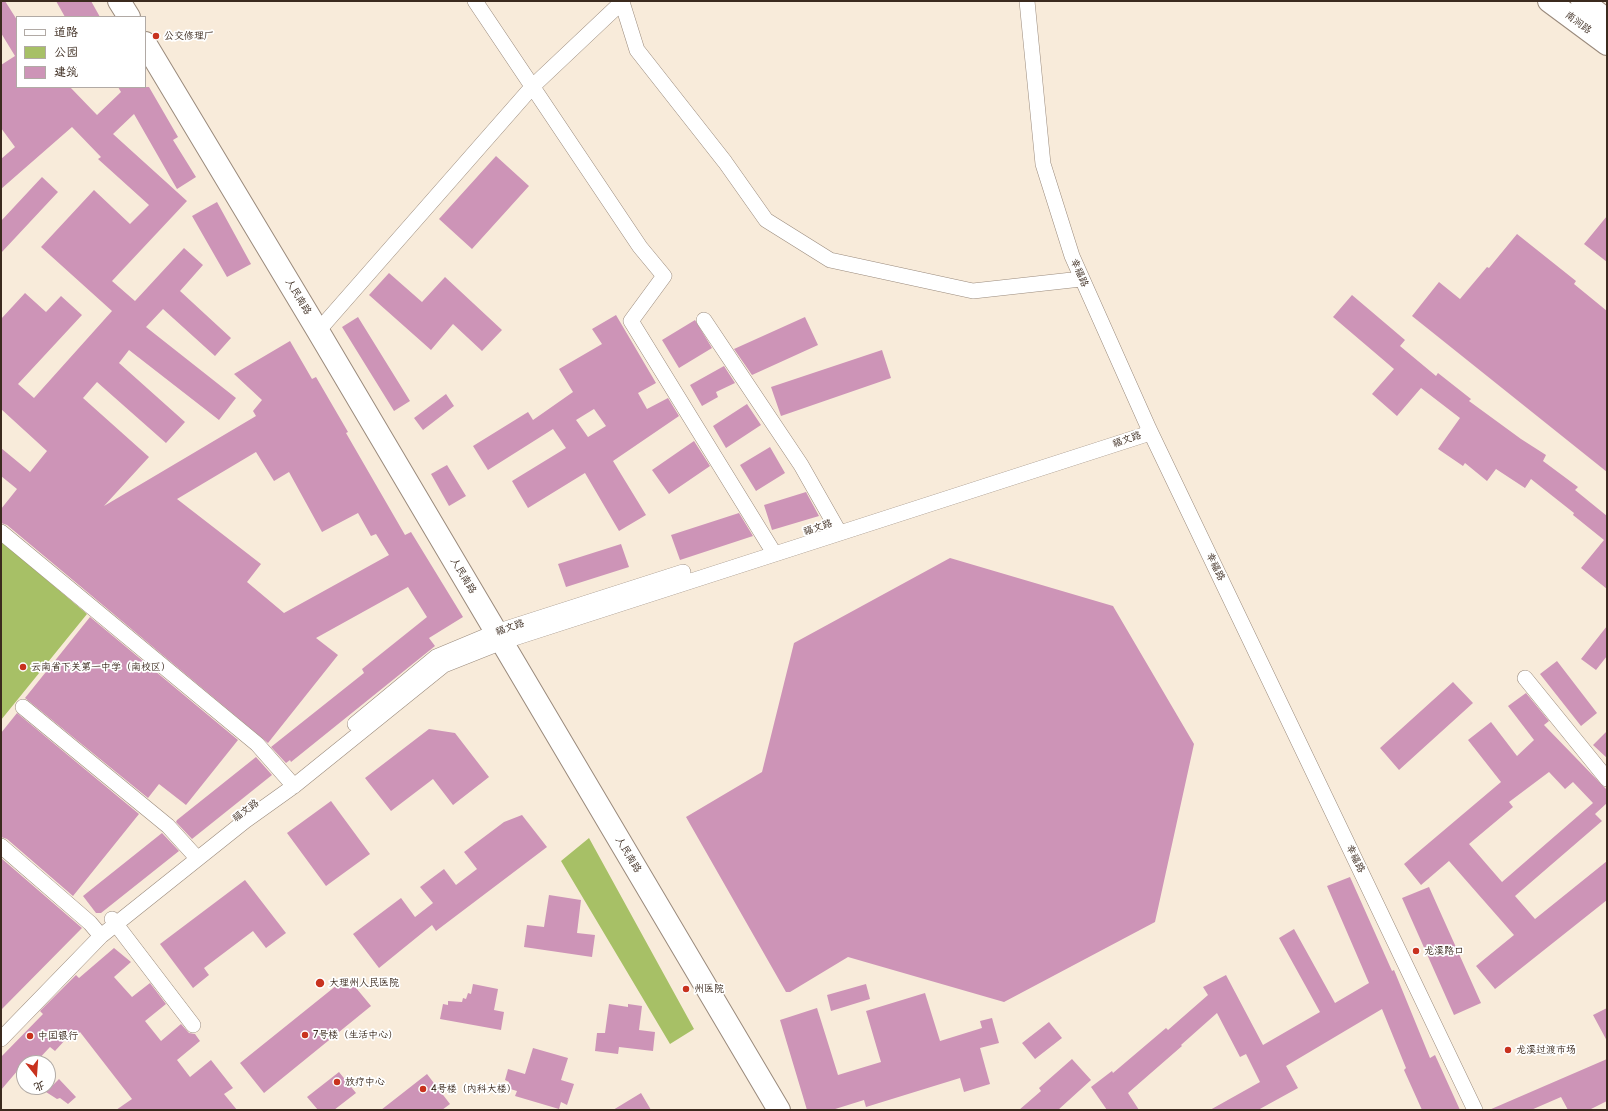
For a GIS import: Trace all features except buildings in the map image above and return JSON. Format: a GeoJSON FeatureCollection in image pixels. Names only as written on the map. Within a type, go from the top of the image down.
{"type":"FeatureCollection","features":[{"type":"Feature","properties":{"kind":"main road"},"geometry":{"type":"LineString","coordinates":[[120,1],[128,16]]}},
{"type":"Feature","properties":{"kind":"main road","name":"南涧路"},"geometry":{"type":"LineString","coordinates":[[1549,1],[1607,44]]}},
{"type":"Feature","properties":{"kind":"main road","name":"南涧路"},"geometry":{"type":"LineString","coordinates":[[1582,1],[1607,20]]}},
{"type":"Feature","properties":{"kind":"main road","name":"人民南路"},"geometry":{"type":"LineString","coordinates":[[146,45],[318,331],[779,1110]]}},
{"type":"Feature","properties":{"kind":"street"},"geometry":{"type":"LineString","coordinates":[[475,1],[640,247],[664,276],[631,321],[771,549]]}},
{"type":"Feature","properties":{"kind":"street","name":"幸福路"},"geometry":{"type":"LineString","coordinates":[[1027,1],[1043,164],[1072,256],[1081,279],[1149,429],[1475,1110]]}},
{"type":"Feature","properties":{"kind":"street"},"geometry":{"type":"LineString","coordinates":[[318,331],[533,86],[622,2],[637,50],[725,162],[766,220],[830,260],[973,291],[1081,279]]}},
{"type":"Feature","properties":{"kind":"street"},"geometry":{"type":"LineString","coordinates":[[704,320],[801,465],[836,527]]}},
{"type":"Feature","properties":{"kind":"street","name":"福文路"},"geometry":{"type":"LineString","coordinates":[[1,1027],[99,933],[194,856],[291,782],[436,658],[836,527],[1144,435],[1149,429]]}},
{"type":"Feature","properties":{"kind":"street"},"geometry":{"type":"LineString","coordinates":[[1,532],[257,744],[291,782]]}},
{"type":"Feature","properties":{"kind":"street"},"geometry":{"type":"LineString","coordinates":[[1525,678],[1607,779]]}},
{"type":"Feature","properties":{"kind":"street"},"geometry":{"type":"LineString","coordinates":[[23,707],[168,826],[194,856]]}},
{"type":"Feature","properties":{"kind":"street"},"geometry":{"type":"LineString","coordinates":[[1,846],[72,906],[99,933]]}},
{"type":"Feature","properties":{"kind":"street"},"geometry":{"type":"LineString","coordinates":[[114,922],[193,1025]]}},
{"type":"Feature","properties":{"kind":"street","name":"福文路"},"geometry":{"type":"LineString","coordinates":[[1,1038],[99,933]]}},
{"type":"Feature","properties":{"kind":"green space","name":"云南省下关第一中学（南校区）"},"geometry":{"type":"Polygon","coordinates":[[[1,541],[87,614],[1,720],[1,541]]]}},
{"type":"Feature","properties":{"kind":"green space"},"geometry":{"type":"Polygon","coordinates":[[[589,838],[694,1029],[670,1044],[561,861],[589,838]]]}},
{"type":"Feature","properties":{"kind":"place","name":"公交修理厂"},"geometry":{"type":"Point","coordinates":[156,36]}},
{"type":"Feature","properties":{"kind":"place","name":"云南省下关第一中学（南校区）"},"geometry":{"type":"Point","coordinates":[23,667]}},
{"type":"Feature","properties":{"kind":"place","name":"龙溪路口"},"geometry":{"type":"Point","coordinates":[1416,951]}},
{"type":"Feature","properties":{"kind":"place","name":"大理州人民医院"},"geometry":{"type":"Point","coordinates":[320,983]}},
{"type":"Feature","properties":{"kind":"place","name":"州医院"},"geometry":{"type":"Point","coordinates":[686,989]}},
{"type":"Feature","properties":{"kind":"place","name":"7号楼（生活中心）"},"geometry":{"type":"Point","coordinates":[305,1035]}},
{"type":"Feature","properties":{"kind":"place","name":"中国银行"},"geometry":{"type":"Point","coordinates":[30,1036]}},
{"type":"Feature","properties":{"kind":"place","name":"龙溪过渡市场"},"geometry":{"type":"Point","coordinates":[1508,1050]}},
{"type":"Feature","properties":{"kind":"place","name":"放疗中心"},"geometry":{"type":"Point","coordinates":[337,1082]}},
{"type":"Feature","properties":{"kind":"place","name":"4号楼（内科大楼）"},"geometry":{"type":"Point","coordinates":[423,1089]}}]}
